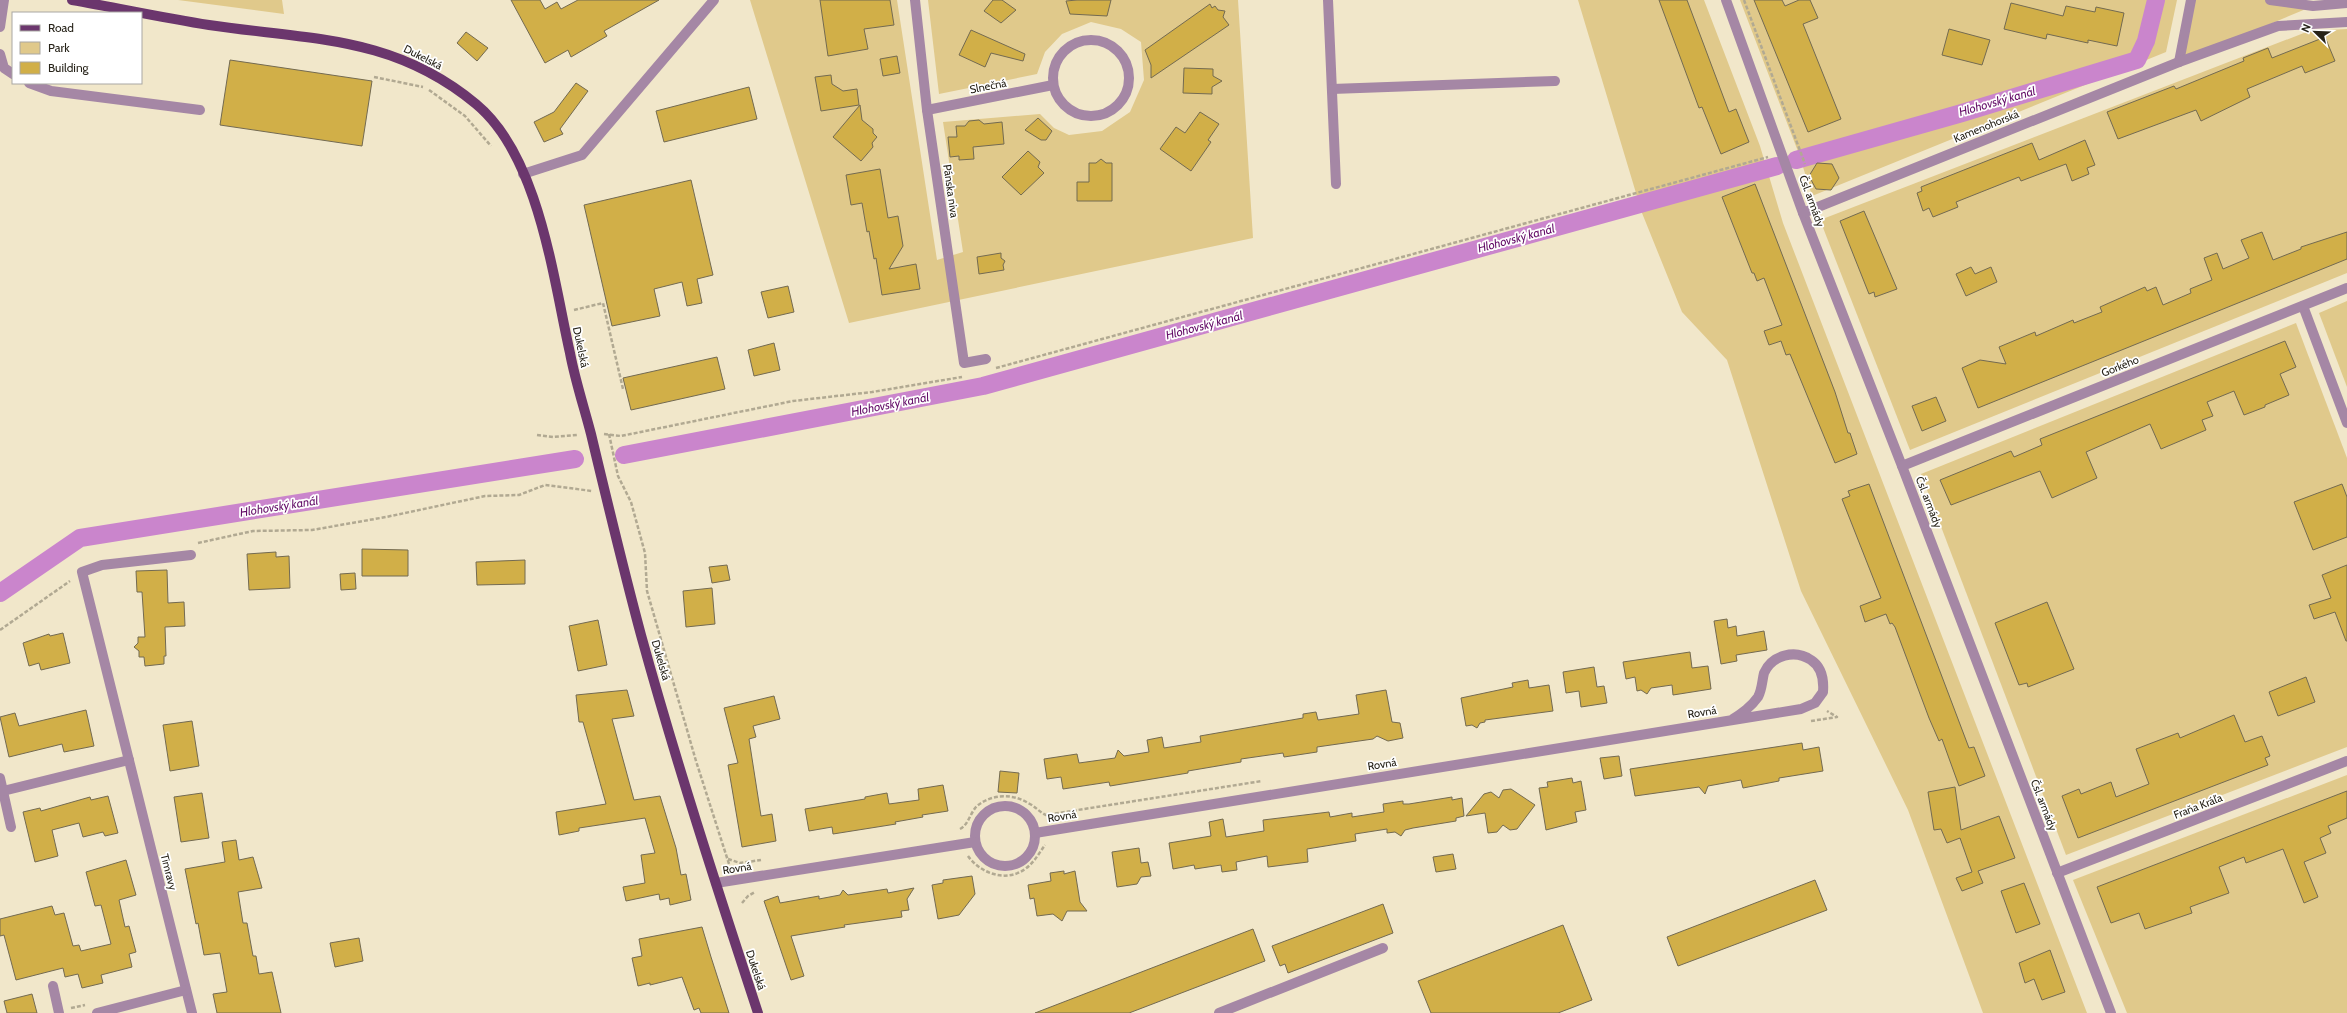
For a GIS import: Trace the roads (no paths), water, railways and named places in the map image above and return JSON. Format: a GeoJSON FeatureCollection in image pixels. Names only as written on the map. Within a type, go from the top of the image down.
{"type":"FeatureCollection","features":[{"type":"Feature","properties":{"kind":"main road","name":"Dukelská"},"geometry":{"type":"LineString","coordinates":[[72,0],[137,12]]}},
{"type":"Feature","properties":{"kind":"main road","name":"Dukelská"},"geometry":{"type":"LineString","coordinates":[[142,13],[207,25],[350,44],[398,57],[436,77],[486,113],[507,140],[523,174],[544,236],[570,354],[604,491],[660,702],[758,1013]]}},
{"type":"Feature","properties":{"kind":"street"},"geometry":{"type":"LineString","coordinates":[[0,27],[4,0]]}},
{"type":"Feature","properties":{"kind":"street"},"geometry":{"type":"LineString","coordinates":[[523,174],[582,155],[714,0]]}},
{"type":"Feature","properties":{"kind":"street","name":"Pánska niva"},"geometry":{"type":"LineString","coordinates":[[915,0],[927,110],[964,363],[986,359]]}},
{"type":"Feature","properties":{"kind":"street"},"geometry":{"type":"LineString","coordinates":[[1328,0],[1336,184]]}},
{"type":"Feature","properties":{"kind":"street","name":"Čsl. armády"},"geometry":{"type":"LineString","coordinates":[[1726,0],[1803,213],[1902,466],[2111,1013]]}},
{"type":"Feature","properties":{"kind":"street"},"geometry":{"type":"LineString","coordinates":[[2178,62],[2191,0]]}},
{"type":"Feature","properties":{"kind":"street"},"geometry":{"type":"LineString","coordinates":[[2270,0],[2313,6],[2347,3]]}},
{"type":"Feature","properties":{"kind":"street","name":"Kamenohorská"},"geometry":{"type":"LineString","coordinates":[[1803,213],[2178,62],[2278,26],[2347,22]]}},
{"type":"Feature","properties":{"kind":"street"},"geometry":{"type":"LineString","coordinates":[[1083,41],[1102,42],[1114,48],[1122,57],[1128,69],[1128,82],[1125,94],[1114,108],[1098,116],[1080,114],[1064,106],[1057,97],[1053,85],[1053,72],[1057,60],[1065,50],[1083,41]]}},
{"type":"Feature","properties":{"kind":"street"},"geometry":{"type":"LineString","coordinates":[[0,54],[4,68],[12,73]]}},
{"type":"Feature","properties":{"kind":"street"},"geometry":{"type":"LineString","coordinates":[[1332,89],[1555,80]]}},
{"type":"Feature","properties":{"kind":"street"},"geometry":{"type":"LineString","coordinates":[[32,84],[51,91],[200,110]]}},
{"type":"Feature","properties":{"kind":"street","name":"Slnečná"},"geometry":{"type":"LineString","coordinates":[[927,110],[1053,85]]}},
{"type":"Feature","properties":{"kind":"street","name":"Gorkého"},"geometry":{"type":"LineString","coordinates":[[1902,466],[2347,288]]}},
{"type":"Feature","properties":{"kind":"street"},"geometry":{"type":"LineString","coordinates":[[2303,306],[2347,423]]}},
{"type":"Feature","properties":{"kind":"street","name":"Timravy"},"geometry":{"type":"LineString","coordinates":[[191,555],[102,565],[82,572],[192,1013]]}},
{"type":"Feature","properties":{"kind":"street","name":"Rovná"},"geometry":{"type":"LineString","coordinates":[[1035,833],[1801,709],[1815,703],[1823,692],[1822,672],[1816,664],[1798,654],[1788,654],[1778,658],[1770,665],[1764,674],[1758,696],[1748,709],[1733,719]]}},
{"type":"Feature","properties":{"kind":"street"},"geometry":{"type":"LineString","coordinates":[[3,791],[129,760]]}},
{"type":"Feature","properties":{"kind":"street","name":"Fraňa Kráľa"},"geometry":{"type":"LineString","coordinates":[[2057,873],[2347,761]]}},
{"type":"Feature","properties":{"kind":"street"},"geometry":{"type":"LineString","coordinates":[[0,778],[11,827]]}},
{"type":"Feature","properties":{"kind":"street","name":"Rovná"},"geometry":{"type":"LineString","coordinates":[[1000,806],[1010,806],[1024,812],[1033,823],[1035,833],[1034,843],[1030,852],[1015,865],[995,864],[979,852],[975,842],[975,833],[980,819],[991,809],[1000,806]]}},
{"type":"Feature","properties":{"kind":"street","name":"Rovná"},"geometry":{"type":"LineString","coordinates":[[716,883],[975,842]]}},
{"type":"Feature","properties":{"kind":"street"},"geometry":{"type":"LineString","coordinates":[[1219,1013],[1383,948]]}},
{"type":"Feature","properties":{"kind":"street"},"geometry":{"type":"LineString","coordinates":[[53,986],[63,1010]]}},
{"type":"Feature","properties":{"kind":"street"},"geometry":{"type":"LineString","coordinates":[[98,1013],[186,990]]}},
{"type":"Feature","properties":{"kind":"waterway","name":"Hlohovský kanál"},"geometry":{"type":"LineString","coordinates":[[1796,160],[1962,113],[2137,60],[2146,41],[2156,0]]}},
{"type":"Feature","properties":{"kind":"waterway","name":"Hlohovský kanál"},"geometry":{"type":"LineString","coordinates":[[624,455],[983,386],[1777,166]]}},
{"type":"Feature","properties":{"kind":"waterway","name":"Hlohovský kanál"},"geometry":{"type":"LineString","coordinates":[[0,593],[80,538],[575,459]]}}]}
